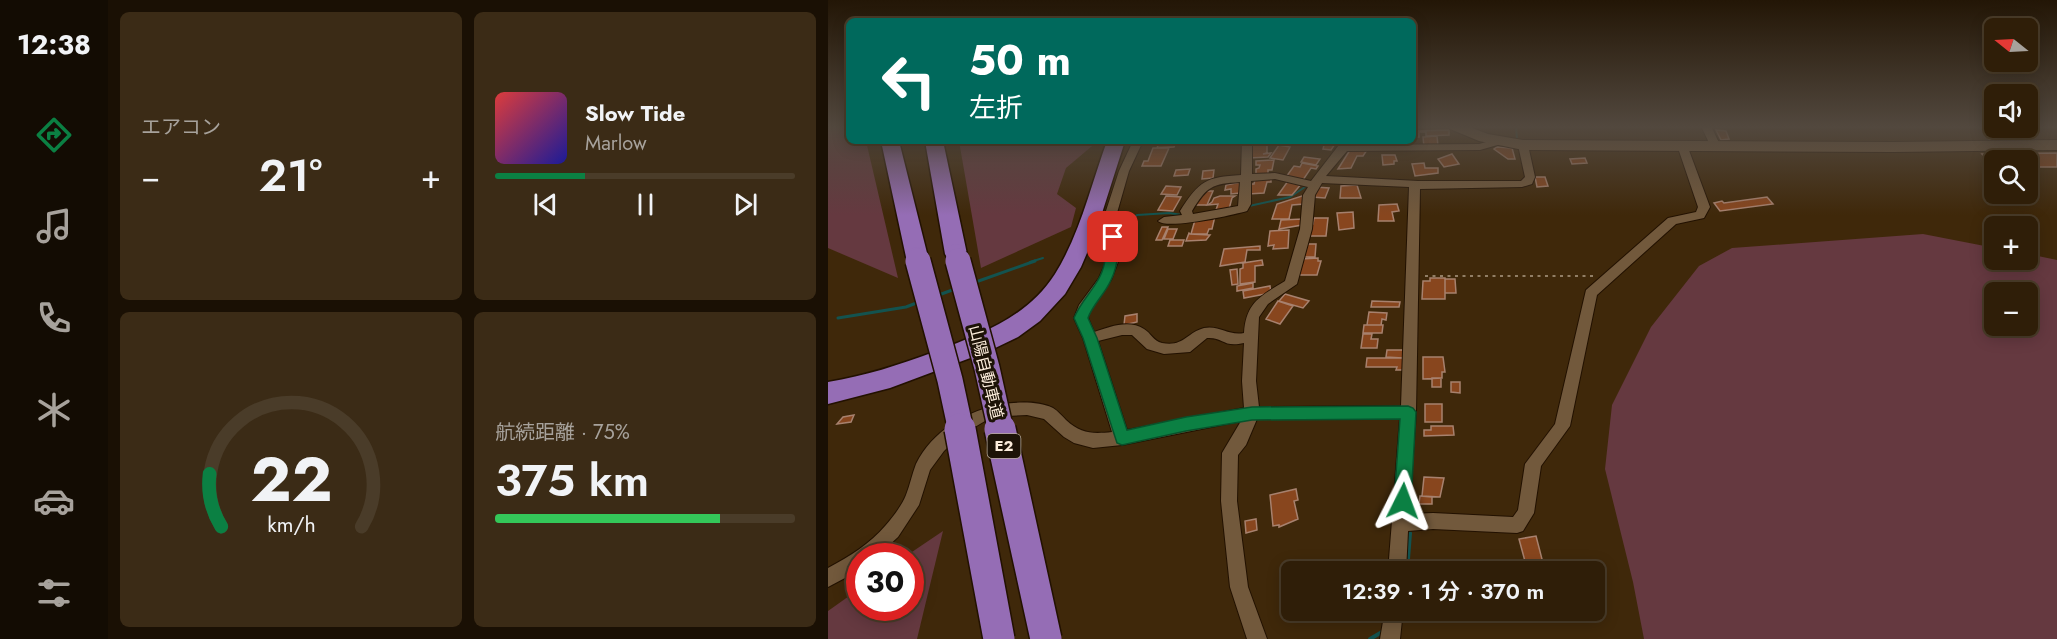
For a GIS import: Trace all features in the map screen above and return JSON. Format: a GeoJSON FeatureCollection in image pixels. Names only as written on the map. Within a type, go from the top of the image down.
{"type":"FeatureCollection","features":[{"type":"Feature","properties":{"kind":"highway","name":"E2"},"geometry":{"type":"LineString","coordinates":[[893,156],[917,257],[953,391],[999,639]]}},
{"type":"Feature","properties":{"kind":"highway","name":"山陽自動車道"},"geometry":{"type":"LineString","coordinates":[[937,156],[956,254],[987,368],[1046,639]]}},
{"type":"Feature","properties":{"kind":"highway"},"geometry":{"type":"LineString","coordinates":[[828,393],[861,386],[916,369],[992,340],[1025,320],[1061,283],[1075,258],[1111,156]]}},
{"type":"Feature","properties":{"kind":"street"},"geometry":{"type":"LineString","coordinates":[[1122,438],[1090,338],[1081,318],[1084,308],[1105,280],[1112,262],[1114,246],[1109,220],[1131,156]]}},
{"type":"Feature","properties":{"kind":"street"},"geometry":{"type":"LineString","coordinates":[[1164,221],[1227,213],[1243,208],[1247,156]]}},
{"type":"Feature","properties":{"kind":"street"},"geometry":{"type":"LineString","coordinates":[[1257,639],[1239,587],[1229,501],[1230,453],[1240,440],[1252,413],[1249,337],[1252,316],[1263,302],[1291,284],[1306,229],[1309,195],[1316,182],[1337,156]]}},
{"type":"Feature","properties":{"kind":"street"},"geometry":{"type":"LineString","coordinates":[[1189,219],[1186,211],[1200,187],[1210,181],[1275,176],[1316,182],[1522,184],[1528,182],[1530,177],[1525,156]]}},
{"type":"Feature","properties":{"kind":"street"},"geometry":{"type":"LineString","coordinates":[[1401,523],[1433,521],[1517,525],[1526,513],[1533,464],[1562,426],[1591,293],[1672,221],[1700,215],[1704,207],[1686,156]]}},
{"type":"Feature","properties":{"kind":"street"},"geometry":{"type":"LineString","coordinates":[[1399,561],[1408,412],[1414,188],[1418,184]]}},
{"type":"Feature","properties":{"kind":"street"},"geometry":{"type":"LineString","coordinates":[[1090,338],[1118,330],[1132,330],[1140,332],[1151,345],[1159,348],[1185,348],[1201,333],[1209,331],[1222,334],[1231,341],[1249,337]]}},
{"type":"Feature","properties":{"kind":"street"},"geometry":{"type":"LineString","coordinates":[[879,543],[892,531],[914,500],[923,467],[938,446],[953,432],[981,415],[1026,409],[1048,413],[1080,438],[1093,441],[1122,438],[1252,413],[1408,412]]}},
{"type":"Feature","properties":{"kind":"street"},"geometry":{"type":"LineString","coordinates":[[828,578],[846,568]]}},
{"type":"Feature","properties":{"kind":"street"},"geometry":{"type":"LineString","coordinates":[[1390,639],[1392,621]]}},
{"type":"Feature","properties":{"kind":"path"},"geometry":{"type":"LineString","coordinates":[[1413,276],[1608,276]]}},
{"type":"Feature","properties":{"kind":"shaded area"},"geometry":{"type":"Polygon","coordinates":[[[828,156],[869,156],[898,278],[828,248],[828,156]]]}},
{"type":"Feature","properties":{"kind":"shaded area"},"geometry":{"type":"Polygon","coordinates":[[[962,156],[1080,156],[1066,168],[1057,194],[1076,208],[1071,227],[981,268],[962,156]]]}},
{"type":"Feature","properties":{"kind":"shaded area"},"geometry":{"type":"Polygon","coordinates":[[[1923,234],[1984,246],[1984,270],[2038,270],[2038,256],[2057,260],[2057,639],[1644,639],[1633,582],[1605,469],[1612,405],[1651,327],[1699,266],[1732,248],[1923,234]]]}},
{"type":"Feature","properties":{"kind":"shaded area"},"geometry":{"type":"Polygon","coordinates":[[[943,531],[924,610],[924,544],[943,531]]]}},
{"type":"Feature","properties":{"kind":"shaded area"},"geometry":{"type":"Polygon","coordinates":[[[846,598],[846,621],[921,621],[917,639],[828,639],[828,611],[846,598]]]}},
{"type":"Feature","properties":{"kind":"building"},"geometry":{"type":"Polygon","coordinates":[[[1150,156],[1166,156],[1161,166],[1142,166],[1144,161],[1148,161],[1150,156]]]}},
{"type":"Feature","properties":{"kind":"building"},"geometry":{"type":"Polygon","coordinates":[[[1249,156],[1269,156],[1268,157],[1249,158],[1249,156]]]}},
{"type":"Feature","properties":{"kind":"building"},"geometry":{"type":"Polygon","coordinates":[[[1272,156],[1285,156],[1283,160],[1270,158],[1272,156]]]}},
{"type":"Feature","properties":{"kind":"building"},"geometry":{"type":"Polygon","coordinates":[[[1346,156],[1363,156],[1357,156],[1351,168],[1338,169],[1346,156]]]}},
{"type":"Feature","properties":{"kind":"building"},"geometry":{"type":"Polygon","coordinates":[[[1382,156],[1395,156],[1397,161],[1394,161],[1394,164],[1383,165],[1382,156]]]}},
{"type":"Feature","properties":{"kind":"building"},"geometry":{"type":"Polygon","coordinates":[[[1453,156],[1459,164],[1444,167],[1438,159],[1453,156]]]}},
{"type":"Feature","properties":{"kind":"building"},"geometry":{"type":"Polygon","coordinates":[[[1504,156],[1514,156],[1515,159],[1508,159],[1504,156]]]}},
{"type":"Feature","properties":{"kind":"building"},"geometry":{"type":"Polygon","coordinates":[[[2038,156],[2057,156],[2057,167],[2038,167],[2038,156]]]}},
{"type":"Feature","properties":{"kind":"building"},"geometry":{"type":"Polygon","coordinates":[[[1304,157],[1320,159],[1316,165],[1301,162],[1304,157]]]}},
{"type":"Feature","properties":{"kind":"building"},"geometry":{"type":"Polygon","coordinates":[[[1585,158],[1587,163],[1572,164],[1570,159],[1585,158]]]}},
{"type":"Feature","properties":{"kind":"building"},"geometry":{"type":"Polygon","coordinates":[[[1274,160],[1272,170],[1268,170],[1268,175],[1256,176],[1256,169],[1260,165],[1256,165],[1256,161],[1274,160]]]}},
{"type":"Feature","properties":{"kind":"building"},"geometry":{"type":"Polygon","coordinates":[[[1302,163],[1318,166],[1316,169],[1311,168],[1303,180],[1286,177],[1294,166],[1300,167],[1302,163]]]}},
{"type":"Feature","properties":{"kind":"building"},"geometry":{"type":"Polygon","coordinates":[[[1424,163],[1425,168],[1438,168],[1438,173],[1415,176],[1412,164],[1424,163]]]}},
{"type":"Feature","properties":{"kind":"building"},"geometry":{"type":"Polygon","coordinates":[[[1190,169],[1188,175],[1174,176],[1176,170],[1190,169]]]}},
{"type":"Feature","properties":{"kind":"building"},"geometry":{"type":"Polygon","coordinates":[[[1214,170],[1213,178],[1202,179],[1203,171],[1214,170]]]}},
{"type":"Feature","properties":{"kind":"building"},"geometry":{"type":"Polygon","coordinates":[[[1535,177],[1545,177],[1548,186],[1537,187],[1535,177]]]}},
{"type":"Feature","properties":{"kind":"building"},"geometry":{"type":"Polygon","coordinates":[[[1271,178],[1271,182],[1267,182],[1264,193],[1248,194],[1250,184],[1254,184],[1255,179],[1271,178]]]}},
{"type":"Feature","properties":{"kind":"building"},"geometry":{"type":"Polygon","coordinates":[[[1288,181],[1302,183],[1292,195],[1278,195],[1288,181]]]}},
{"type":"Feature","properties":{"kind":"building"},"geometry":{"type":"Polygon","coordinates":[[[1241,182],[1240,193],[1231,194],[1231,189],[1225,190],[1226,185],[1241,182]]]}},
{"type":"Feature","properties":{"kind":"building"},"geometry":{"type":"Polygon","coordinates":[[[1357,185],[1361,198],[1340,198],[1341,186],[1357,185]]]}},
{"type":"Feature","properties":{"kind":"building"},"geometry":{"type":"Polygon","coordinates":[[[1166,186],[1181,187],[1177,195],[1161,194],[1166,186]]]}},
{"type":"Feature","properties":{"kind":"building"},"geometry":{"type":"Polygon","coordinates":[[[1315,187],[1329,188],[1325,198],[1312,197],[1315,187]]]}},
{"type":"Feature","properties":{"kind":"building"},"geometry":{"type":"Polygon","coordinates":[[[1203,191],[1213,191],[1207,205],[1196,205],[1203,191]]]}},
{"type":"Feature","properties":{"kind":"building"},"geometry":{"type":"Polygon","coordinates":[[[1305,195],[1304,204],[1292,205],[1289,219],[1272,219],[1277,204],[1305,195]]]}},
{"type":"Feature","properties":{"kind":"building"},"geometry":{"type":"Polygon","coordinates":[[[1166,196],[1181,197],[1173,211],[1158,210],[1166,196]]]}},
{"type":"Feature","properties":{"kind":"building"},"geometry":{"type":"Polygon","coordinates":[[[1235,196],[1232,198],[1229,209],[1216,210],[1218,204],[1208,205],[1214,198],[1235,196]]]}},
{"type":"Feature","properties":{"kind":"building"},"geometry":{"type":"Polygon","coordinates":[[[1767,197],[1773,204],[1720,211],[1714,203],[1722,201],[1724,203],[1767,197]]]}},
{"type":"Feature","properties":{"kind":"building"},"geometry":{"type":"Polygon","coordinates":[[[1397,204],[1399,211],[1392,212],[1394,221],[1378,221],[1379,205],[1397,204]]]}},
{"type":"Feature","properties":{"kind":"building"},"geometry":{"type":"Polygon","coordinates":[[[1353,212],[1354,228],[1339,230],[1337,213],[1353,212]]]}},
{"type":"Feature","properties":{"kind":"building"},"geometry":{"type":"Polygon","coordinates":[[[1215,216],[1212,229],[1209,229],[1207,234],[1191,234],[1195,220],[1215,216]]]}},
{"type":"Feature","properties":{"kind":"building"},"geometry":{"type":"Polygon","coordinates":[[[1314,218],[1328,218],[1326,236],[1310,236],[1310,224],[1313,224],[1314,218]]]}},
{"type":"Feature","properties":{"kind":"building"},"geometry":{"type":"Polygon","coordinates":[[[1303,219],[1302,225],[1279,229],[1281,220],[1303,219]]]}},
{"type":"Feature","properties":{"kind":"building"},"geometry":{"type":"Polygon","coordinates":[[[1162,227],[1168,227],[1162,240],[1156,240],[1162,227]]]}},
{"type":"Feature","properties":{"kind":"building"},"geometry":{"type":"Polygon","coordinates":[[[1168,229],[1177,229],[1173,239],[1164,239],[1168,229]]]}},
{"type":"Feature","properties":{"kind":"building"},"geometry":{"type":"Polygon","coordinates":[[[1289,230],[1288,248],[1273,249],[1274,245],[1268,246],[1270,231],[1289,230]]]}},
{"type":"Feature","properties":{"kind":"building"},"geometry":{"type":"Polygon","coordinates":[[[1189,233],[1210,235],[1206,240],[1186,241],[1189,233]]]}},
{"type":"Feature","properties":{"kind":"building"},"geometry":{"type":"Polygon","coordinates":[[[1170,240],[1184,240],[1182,246],[1168,246],[1170,240]]]}},
{"type":"Feature","properties":{"kind":"building"},"geometry":{"type":"Polygon","coordinates":[[[1306,244],[1316,244],[1315,257],[1302,257],[1306,244]]]}},
{"type":"Feature","properties":{"kind":"building"},"geometry":{"type":"Polygon","coordinates":[[[1260,246],[1260,250],[1247,250],[1245,262],[1220,266],[1224,249],[1260,246]]]}},
{"type":"Feature","properties":{"kind":"building"},"geometry":{"type":"Polygon","coordinates":[[[1318,258],[1318,261],[1321,261],[1317,275],[1300,275],[1301,259],[1318,258]]]}},
{"type":"Feature","properties":{"kind":"building"},"geometry":{"type":"Polygon","coordinates":[[[1262,260],[1263,265],[1255,266],[1255,282],[1240,284],[1240,269],[1243,268],[1243,263],[1262,260]]]}},
{"type":"Feature","properties":{"kind":"building"},"geometry":{"type":"Polygon","coordinates":[[[1237,269],[1238,284],[1232,285],[1230,270],[1237,269]]]}},
{"type":"Feature","properties":{"kind":"building"},"geometry":{"type":"Polygon","coordinates":[[[1430,278],[1445,278],[1445,299],[1422,299],[1423,281],[1430,281],[1430,278]]]}},
{"type":"Feature","properties":{"kind":"building"},"geometry":{"type":"Polygon","coordinates":[[[1445,279],[1455,279],[1456,293],[1445,293],[1445,279]]]}},
{"type":"Feature","properties":{"kind":"building"},"geometry":{"type":"Polygon","coordinates":[[[1253,283],[1253,288],[1237,291],[1237,286],[1253,283]]]}},
{"type":"Feature","properties":{"kind":"building"},"geometry":{"type":"Polygon","coordinates":[[[1270,286],[1271,293],[1244,298],[1243,291],[1270,286]]]}},
{"type":"Feature","properties":{"kind":"building"},"geometry":{"type":"Polygon","coordinates":[[[1285,294],[1309,301],[1303,308],[1279,301],[1285,294]]]}},
{"type":"Feature","properties":{"kind":"building"},"geometry":{"type":"Polygon","coordinates":[[[1278,301],[1293,306],[1280,324],[1266,319],[1278,301]]]}},
{"type":"Feature","properties":{"kind":"building"},"geometry":{"type":"Polygon","coordinates":[[[1372,301],[1400,302],[1399,307],[1371,307],[1372,301]]]}},
{"type":"Feature","properties":{"kind":"building"},"geometry":{"type":"Polygon","coordinates":[[[1369,312],[1387,313],[1386,320],[1382,319],[1381,325],[1367,325],[1369,312]]]}},
{"type":"Feature","properties":{"kind":"building"},"geometry":{"type":"Polygon","coordinates":[[[1137,314],[1137,322],[1124,325],[1125,316],[1137,314]]]}},
{"type":"Feature","properties":{"kind":"building"},"geometry":{"type":"Polygon","coordinates":[[[1364,325],[1383,325],[1382,333],[1363,333],[1364,325]]]}},
{"type":"Feature","properties":{"kind":"building"},"geometry":{"type":"Polygon","coordinates":[[[1363,334],[1372,334],[1371,339],[1378,339],[1377,348],[1361,348],[1363,334]]]}},
{"type":"Feature","properties":{"kind":"building"},"geometry":{"type":"Polygon","coordinates":[[[1387,350],[1403,350],[1403,358],[1386,357],[1387,350]]]}},
{"type":"Feature","properties":{"kind":"building"},"geometry":{"type":"Polygon","coordinates":[[[1423,357],[1443,357],[1445,372],[1442,372],[1442,378],[1423,379],[1423,357]]]}},
{"type":"Feature","properties":{"kind":"building"},"geometry":{"type":"Polygon","coordinates":[[[1367,358],[1404,358],[1403,370],[1396,370],[1397,367],[1366,367],[1367,358]]]}},
{"type":"Feature","properties":{"kind":"building"},"geometry":{"type":"Polygon","coordinates":[[[1432,378],[1441,378],[1441,387],[1432,387],[1432,378]]]}},
{"type":"Feature","properties":{"kind":"building"},"geometry":{"type":"Polygon","coordinates":[[[1451,382],[1460,382],[1460,393],[1451,392],[1451,382]]]}},
{"type":"Feature","properties":{"kind":"building"},"geometry":{"type":"Polygon","coordinates":[[[1425,404],[1442,404],[1442,422],[1425,422],[1425,404]]]}},
{"type":"Feature","properties":{"kind":"building"},"geometry":{"type":"Polygon","coordinates":[[[854,415],[851,422],[837,424],[843,417],[854,415]]]}},
{"type":"Feature","properties":{"kind":"building"},"geometry":{"type":"Polygon","coordinates":[[[1431,426],[1453,426],[1454,435],[1424,436],[1424,430],[1431,430],[1431,426]]]}},
{"type":"Feature","properties":{"kind":"building"},"geometry":{"type":"Polygon","coordinates":[[[1424,477],[1444,478],[1440,497],[1422,496],[1424,477]]]}},
{"type":"Feature","properties":{"kind":"building"},"geometry":{"type":"Polygon","coordinates":[[[1296,489],[1298,500],[1294,501],[1298,519],[1279,527],[1279,525],[1273,526],[1270,495],[1296,489]]]}},
{"type":"Feature","properties":{"kind":"building"},"geometry":{"type":"Polygon","coordinates":[[[1420,496],[1432,497],[1432,504],[1419,504],[1420,496]]]}},
{"type":"Feature","properties":{"kind":"building"},"geometry":{"type":"Polygon","coordinates":[[[1256,519],[1257,530],[1246,533],[1245,521],[1256,519]]]}},
{"type":"Feature","properties":{"kind":"building"},"geometry":{"type":"Polygon","coordinates":[[[1536,536],[1542,561],[1525,561],[1519,539],[1536,536]]]}},
{"type":"Feature","properties":{"kind":"waterway"},"geometry":{"type":"LineString","coordinates":[[1249,206],[1290,197],[1308,185]]}},
{"type":"Feature","properties":{"kind":"waterway"},"geometry":{"type":"LineString","coordinates":[[1118,229],[1137,215],[1169,213],[1182,215]]}},
{"type":"Feature","properties":{"kind":"waterway"},"geometry":{"type":"LineString","coordinates":[[1030,262],[1043,258]]}},
{"type":"Feature","properties":{"kind":"waterway"},"geometry":{"type":"LineString","coordinates":[[973,283],[1035,261]]}},
{"type":"Feature","properties":{"kind":"waterway"},"geometry":{"type":"LineString","coordinates":[[936,296],[955,289]]}},
{"type":"Feature","properties":{"kind":"waterway"},"geometry":{"type":"LineString","coordinates":[[838,318],[906,307],[919,302]]}},
{"type":"Feature","properties":{"kind":"waterway"},"geometry":{"type":"LineString","coordinates":[[1408,561],[1410,533]]}},
{"type":"Feature","properties":{"kind":"waterway"},"geometry":{"type":"LineString","coordinates":[[1370,639],[1382,632]]}},
{"type":"Feature","properties":{"kind":"route"},"geometry":{"type":"LineString","coordinates":[[1113,237],[1112,262],[1105,280],[1084,308],[1081,318],[1090,338],[1122,438],[1252,413],[1408,412],[1403,501]]}}]}
